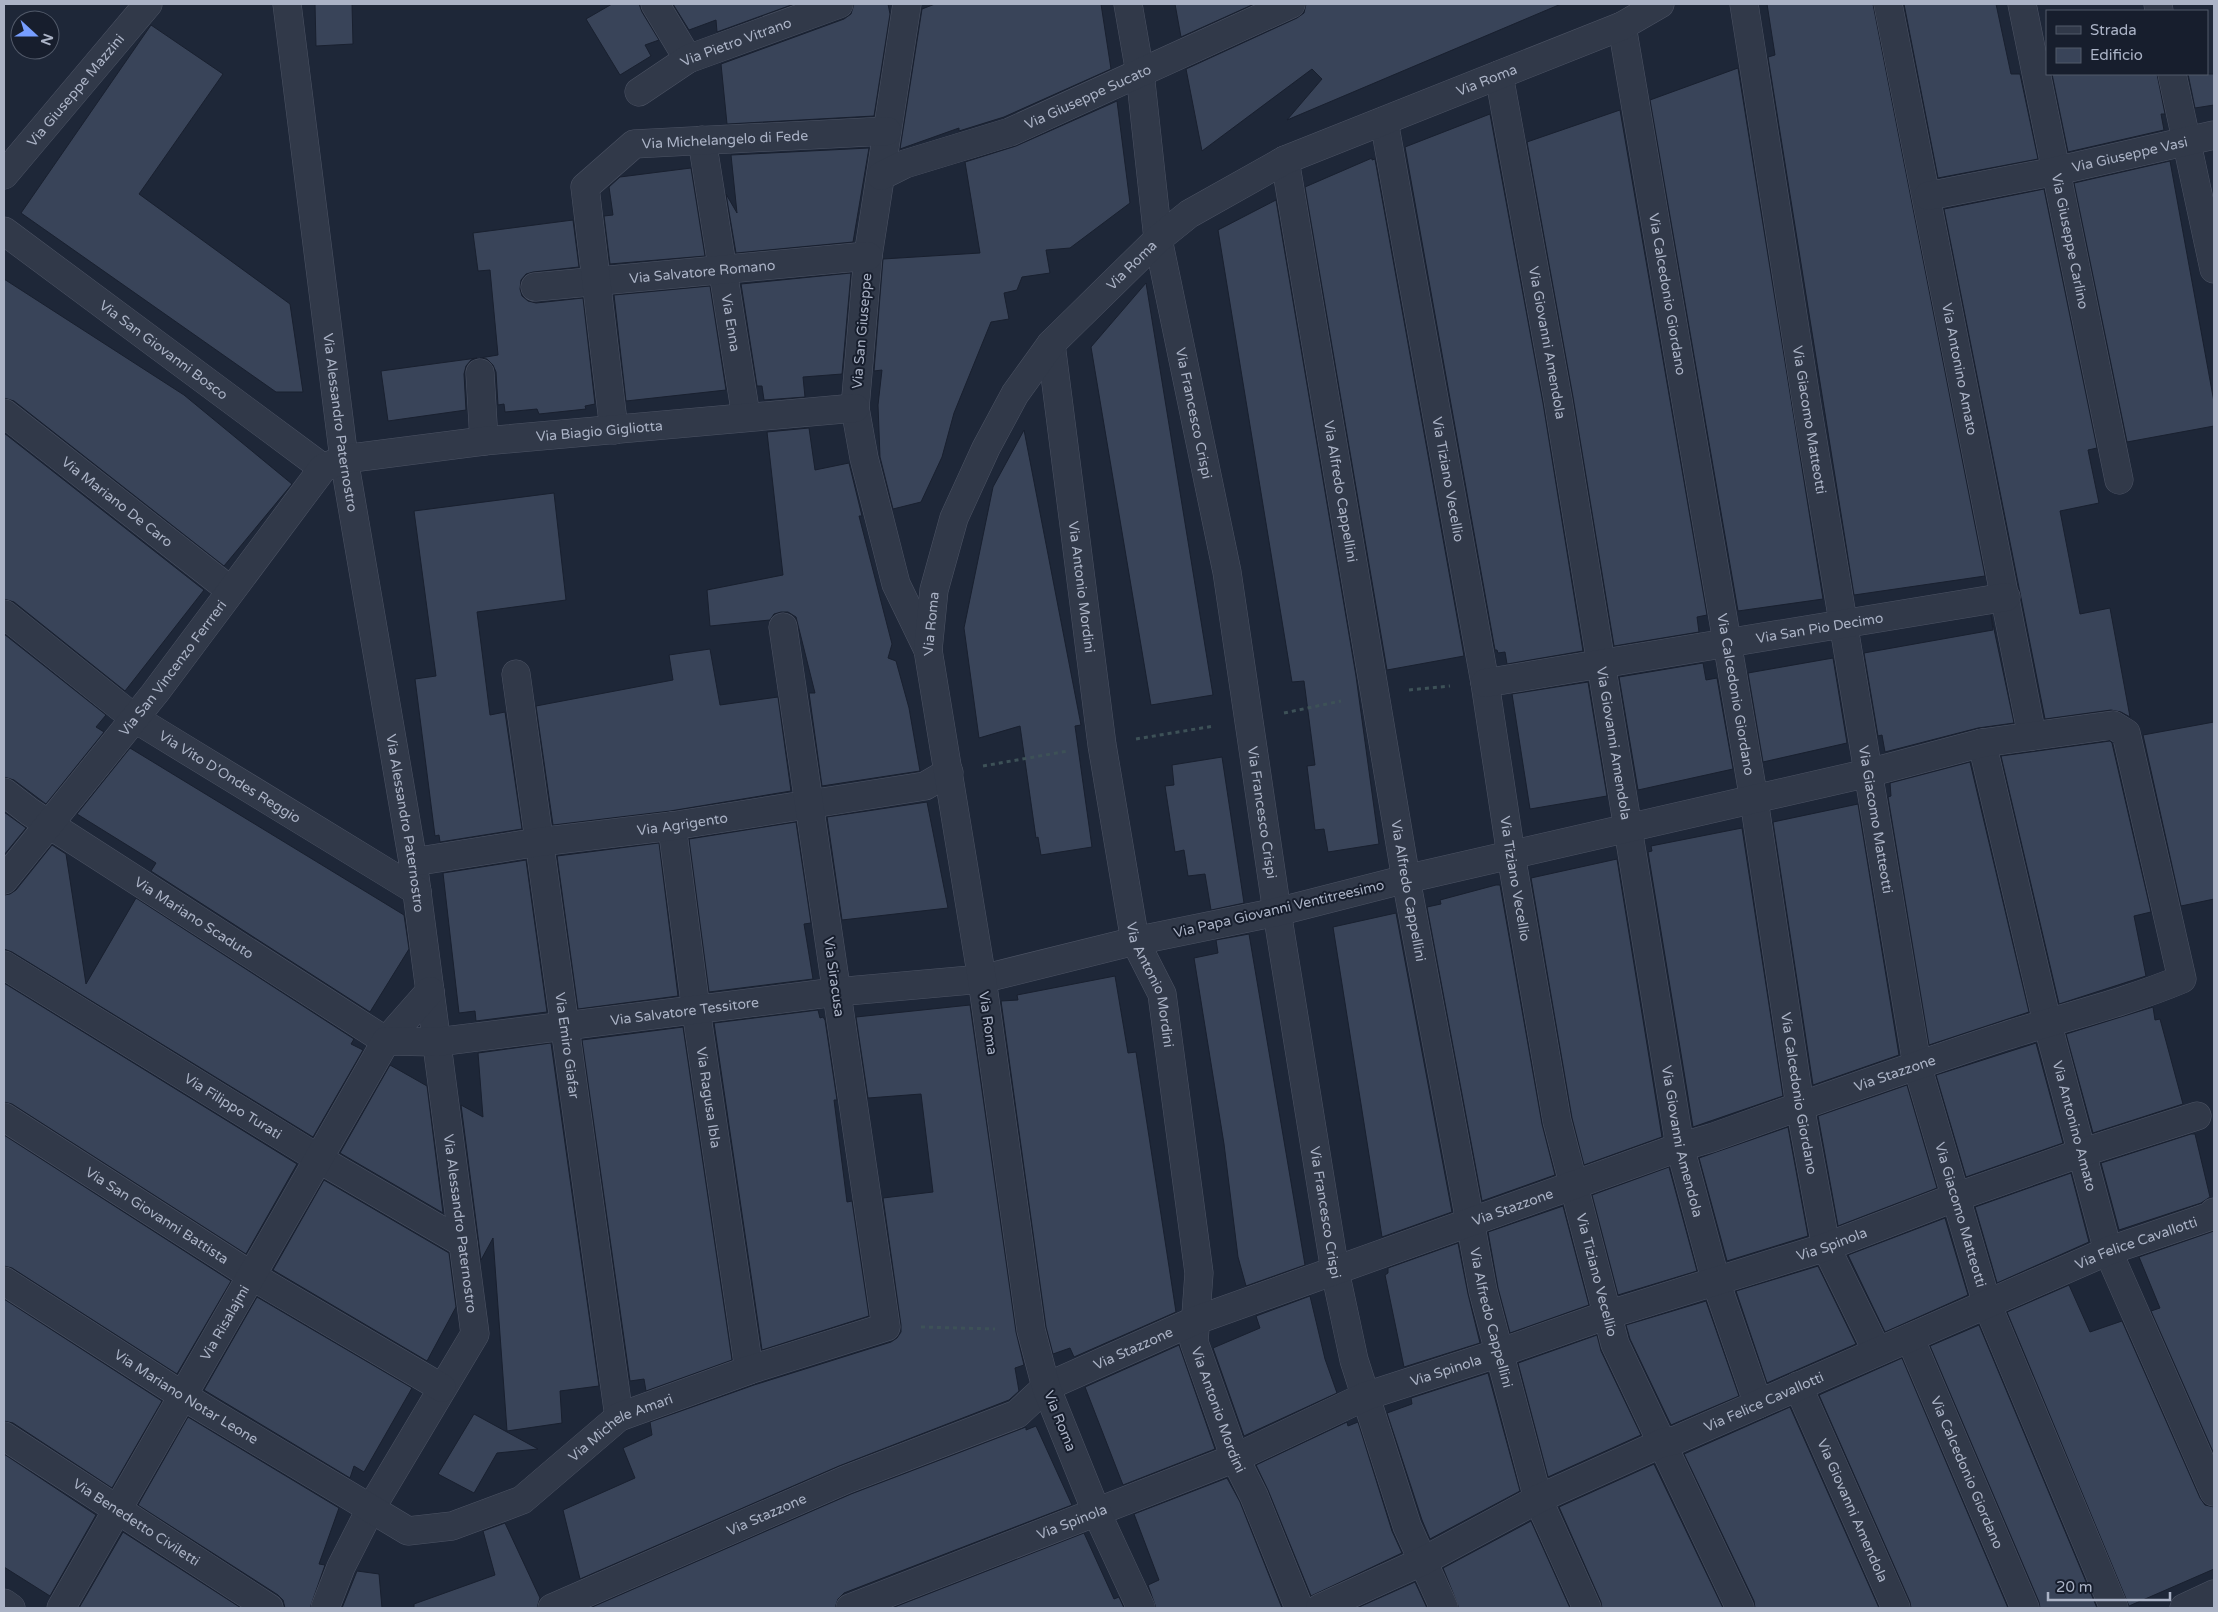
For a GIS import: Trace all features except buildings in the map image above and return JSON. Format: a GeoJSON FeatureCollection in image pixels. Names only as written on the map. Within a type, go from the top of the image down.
{"type":"FeatureCollection","features":[{"type":"Feature","properties":{"kind":"street","name":"Via Giuseppe Mazzini"},"geometry":{"type":"LineString","coordinates":[[4,175],[148,4]]}},
{"type":"Feature","properties":{"kind":"street","name":"Via Alessandro Paternostro"},"geometry":{"type":"LineString","coordinates":[[287,4],[333,463],[413,862],[475,1334],[370,1510],[341,1567],[326,1608]]}},
{"type":"Feature","properties":{"kind":"street"},"geometry":{"type":"LineString","coordinates":[[655,4],[688,58]]}},
{"type":"Feature","properties":{"kind":"street","name":"Via Pietro Vitrano"},"geometry":{"type":"LineString","coordinates":[[639,92],[688,58],[840,4]]}},
{"type":"Feature","properties":{"kind":"street","name":"Via San Giuseppe"},"geometry":{"type":"LineString","coordinates":[[907,4],[868,256],[855,408],[864,458],[896,584],[928,650]]}},
{"type":"Feature","properties":{"kind":"street","name":"Via Francesco Crispi"},"geometry":{"type":"LineString","coordinates":[[1128,4],[1140,73],[1158,239],[1226,572],[1277,912],[1335,1271],[1354,1360],[1407,1526],[1444,1608]]}},
{"type":"Feature","properties":{"kind":"street","name":"Via Giuseppe Sucato"},"geometry":{"type":"LineString","coordinates":[[880,176],[905,164],[1010,132],[1291,4]]}},
{"type":"Feature","properties":{"kind":"street","name":"Via Roma"},"geometry":{"type":"LineString","coordinates":[[1141,1608],[1096,1511],[1046,1387],[1031,1330],[982,979],[928,650],[934,590],[954,518],[986,448],[1015,394],[1051,344],[1158,239],[1189,214],[1285,160],[1622,26],[1660,4]]}},
{"type":"Feature","properties":{"kind":"street","name":"Via Giacomo Matteotti"},"geometry":{"type":"LineString","coordinates":[[1744,4],[1842,623],[1917,1065],[1987,1304],[2114,1608]]}},
{"type":"Feature","properties":{"kind":"street","name":"Via Antonino Amato"},"geometry":{"type":"LineString","coordinates":[[1888,4],[1928,196],[2006,597],[2038,734]]}},
{"type":"Feature","properties":{"kind":"street","name":"Via Giuseppe Carlino"},"geometry":{"type":"LineString","coordinates":[[2022,4],[2119,480]]}},
{"type":"Feature","properties":{"kind":"street","name":"Via Calcedonio Giordano"},"geometry":{"type":"LineString","coordinates":[[1622,26],[1754,800],[1800,1106],[1826,1247],[1877,1352]]}},
{"type":"Feature","properties":{"kind":"street","name":"Via Giovanni Amendola"},"geometry":{"type":"LineString","coordinates":[[1499,75],[1558,400],[1680,1146],[1716,1282],[1758,1404]]}},
{"type":"Feature","properties":{"kind":"street"},"geometry":{"type":"LineString","coordinates":[[2172,75],[2185,142],[2214,269]]}},
{"type":"Feature","properties":{"kind":"street","name":"Via Tiziano Vecellio"},"geometry":{"type":"LineString","coordinates":[[1384,121],[1486,683],[1511,855],[1557,1121],[1615,1344],[1740,1608]]}},
{"type":"Feature","properties":{"kind":"street","name":"Via Michelangelo di Fede"},"geometry":{"type":"LineString","coordinates":[[614,430],[595,281],[586,187],[634,144],[887,131]]}},
{"type":"Feature","properties":{"kind":"street","name":"Via Giuseppe Vasi"},"geometry":{"type":"LineString","coordinates":[[1928,196],[2056,171],[2214,135]]}},
{"type":"Feature","properties":{"kind":"street","name":"Via Enna"},"geometry":{"type":"LineString","coordinates":[[702,140],[746,416]]}},
{"type":"Feature","properties":{"kind":"street","name":"Via Alfredo Cappellini"},"geometry":{"type":"LineString","coordinates":[[1285,160],[1406,879],[1483,1291],[1538,1499],[1587,1608]]}},
{"type":"Feature","properties":{"kind":"street","name":"Via San Giovanni Bosco"},"geometry":{"type":"LineString","coordinates":[[4,231],[333,463]]}},
{"type":"Feature","properties":{"kind":"street","name":"Via Salvatore Romano"},"geometry":{"type":"LineString","coordinates":[[535,287],[868,256]]}},
{"type":"Feature","properties":{"kind":"street","name":"Via Antonio Mordini"},"geometry":{"type":"LineString","coordinates":[[1051,344],[1102,745],[1135,941],[1162,994],[1199,1273],[1194,1321],[1194,1342],[1235,1458],[1254,1496],[1300,1608]]}},
{"type":"Feature","properties":{"kind":"street"},"geometry":{"type":"LineString","coordinates":[[480,373],[484,441]]}},
{"type":"Feature","properties":{"kind":"street","name":"Via Biagio Gigliotta"},"geometry":{"type":"LineString","coordinates":[[333,463],[484,441],[746,416],[855,408]]}},
{"type":"Feature","properties":{"kind":"street","name":"Via Mariano De Caro"},"geometry":{"type":"LineString","coordinates":[[4,413],[230,590]]}},
{"type":"Feature","properties":{"kind":"street","name":"Via San Vincenzo Ferrreri"},"geometry":{"type":"LineString","coordinates":[[4,880],[134,718],[230,590],[333,463]]}},
{"type":"Feature","properties":{"kind":"street","name":"Via San Pio Decimo"},"geometry":{"type":"LineString","coordinates":[[1486,683],[2006,597]]}},
{"type":"Feature","properties":{"kind":"street","name":"Via Vito D'Ondes Reggio"},"geometry":{"type":"LineString","coordinates":[[4,614],[134,718],[417,891]]}},
{"type":"Feature","properties":{"kind":"street","name":"Via Siracusa"},"geometry":{"type":"LineString","coordinates":[[783,627],[886,1326]]}},
{"type":"Feature","properties":{"kind":"street","name":"Via Emiro Giafar"},"geometry":{"type":"LineString","coordinates":[[516,674],[619,1417]]}},
{"type":"Feature","properties":{"kind":"street","name":"Via Stazzone"},"geometry":{"type":"LineString","coordinates":[[552,1608],[845,1480],[1017,1414],[1046,1387],[1194,1321],[1471,1223],[1680,1146],[1711,1138],[1917,1065],[2047,1022],[2144,995],[2182,979],[2126,733],[2113,725],[2038,734]]}},
{"type":"Feature","properties":{"kind":"street","name":"Via Papa Giovanni Ventitreesimo"},"geometry":{"type":"LineString","coordinates":[[982,979],[1135,941],[1277,912],[1406,879],[1754,800],[1982,743],[2038,734]]}},
{"type":"Feature","properties":{"kind":"street","name":"Via Antonino Amato"},"geometry":{"type":"LineString","coordinates":[[1982,743],[2047,1022],[2108,1251],[2214,1492]]}},
{"type":"Feature","properties":{"kind":"street","name":"Via Agrigento"},"geometry":{"type":"LineString","coordinates":[[413,862],[539,842],[672,826],[925,786],[949,772]]}},
{"type":"Feature","properties":{"kind":"street","name":"Via Mariano Scaduto"},"geometry":{"type":"LineString","coordinates":[[4,792],[49,824],[386,1041]]}},
{"type":"Feature","properties":{"kind":"street","name":"Via Ragusa Ibla"},"geometry":{"type":"LineString","coordinates":[[672,826],[696,1010],[748,1370]]}},
{"type":"Feature","properties":{"kind":"street","name":"Via Filippo Turati"},"geometry":{"type":"LineString","coordinates":[[4,965],[319,1159],[463,1243]]}},
{"type":"Feature","properties":{"kind":"street","name":"Via Salvatore Tessitore"},"geometry":{"type":"LineString","coordinates":[[386,1041],[437,1042],[836,992],[982,979]]}},
{"type":"Feature","properties":{"kind":"street","name":"Via Risalajmi"},"geometry":{"type":"LineString","coordinates":[[62,1606],[386,1041],[430,991]]}},
{"type":"Feature","properties":{"kind":"street","name":"Via San Giovanni Battista"},"geometry":{"type":"LineString","coordinates":[[4,1116],[252,1276],[442,1388]]}},
{"type":"Feature","properties":{"kind":"street","name":"Via Spinola"},"geometry":{"type":"LineString","coordinates":[[850,1608],[1235,1458],[1366,1396],[1499,1353],[1607,1315],[1826,1247],[1956,1197],[2081,1153],[2198,1116]]}},
{"type":"Feature","properties":{"kind":"street","name":"Via Felice Cavallotti"},"geometry":{"type":"LineString","coordinates":[[1320,1608],[1423,1561],[1538,1499],[1662,1443],[1676,1440],[2108,1251],[2211,1216],[2214,1212]]}},
{"type":"Feature","properties":{"kind":"street","name":"Via Mariano Notar Leone"},"geometry":{"type":"LineString","coordinates":[[4,1281],[183,1396],[370,1510]]}},
{"type":"Feature","properties":{"kind":"street","name":"Via Michele Amari"},"geometry":{"type":"LineString","coordinates":[[370,1510],[408,1531],[452,1526],[470,1520],[522,1500],[619,1417],[748,1370],[886,1326]]}},
{"type":"Feature","properties":{"kind":"street","name":"Via Calcedonio Giordano"},"geometry":{"type":"LineString","coordinates":[[1910,1338],[2025,1608]]}},
{"type":"Feature","properties":{"kind":"street","name":"Via Giovanni Amendola"},"geometry":{"type":"LineString","coordinates":[[1798,1386],[1896,1608]]}},
{"type":"Feature","properties":{"kind":"street","name":"Via Benedetto Civiletti"},"geometry":{"type":"LineString","coordinates":[[4,1436],[269,1608]]}},
{"type":"Feature","properties":{"kind":"street"},"geometry":{"type":"LineString","coordinates":[[2184,1608],[2214,1594]]}},
{"type":"Feature","properties":{"kind":"street"},"geometry":{"type":"LineString","coordinates":[[4,1604],[11,1608]]}},
{"type":"Feature","properties":{"kind":"path"},"geometry":{"type":"LineString","coordinates":[[886,1326],[1031,1330]]}}]}
